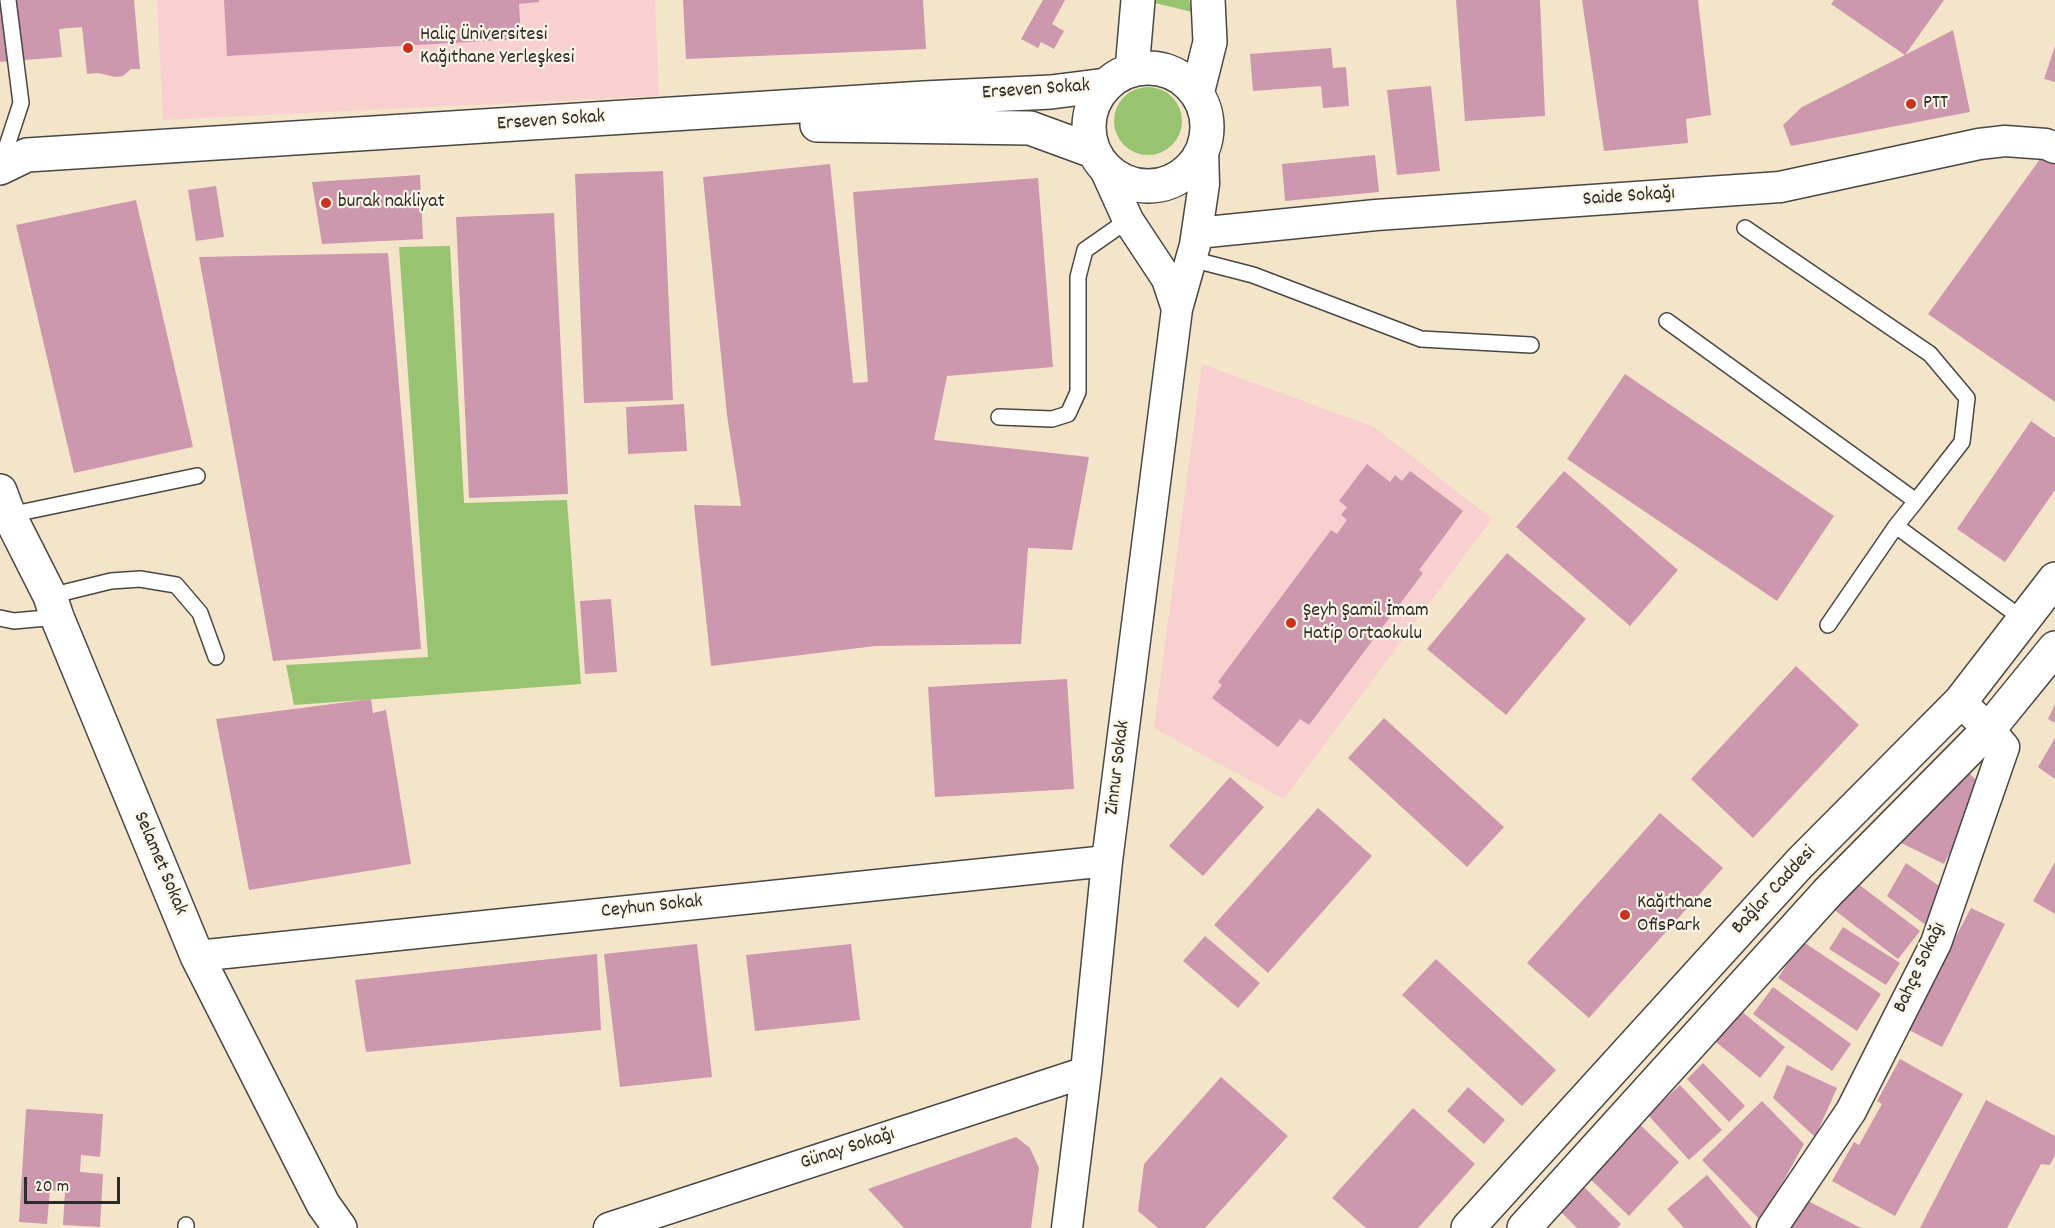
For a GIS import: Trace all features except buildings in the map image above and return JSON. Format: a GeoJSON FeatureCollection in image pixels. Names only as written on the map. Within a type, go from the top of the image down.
{"type":"FeatureCollection","features":[{"type":"Feature","properties":{"kind":"street"},"geometry":{"type":"LineString","coordinates":[[1119,78],[1138,0]]}},
{"type":"Feature","properties":{"kind":"street"},"geometry":{"type":"LineString","coordinates":[[1197,94],[1210,42],[1208,0]]}},
{"type":"Feature","properties":{"kind":"street"},"geometry":{"type":"LineString","coordinates":[[1099,159],[1119,180],[1138,186],[1158,186],[1177,180],[1192,168],[1203,151],[1207,132],[1206,112],[1197,94],[1188,83],[1175,75],[1146,68],[1119,78],[1096,98],[1090,112],[1089,132],[1099,159],[1128,220],[1167,279],[1177,309]]}},
{"type":"Feature","properties":{"kind":"street","name":"Erseven Sokak"},"geometry":{"type":"LineString","coordinates":[[1099,159],[1030,128],[786,124],[14,177],[0,168],[27,154],[1051,92],[1119,78]]}},
{"type":"Feature","properties":{"kind":"street","name":"Saide Sokağı"},"geometry":{"type":"LineString","coordinates":[[1194,246],[1376,215],[1780,187],[1979,144],[2005,141],[2046,144],[2055,148]]}},
{"type":"Feature","properties":{"kind":"street","name":"Zinnur Sokak"},"geometry":{"type":"LineString","coordinates":[[1067,1228],[1086,1072],[1107,861],[1177,309],[1194,246],[1204,184],[1203,151]]}},
{"type":"Feature","properties":{"kind":"street","name":"Selamet Sokak"},"geometry":{"type":"LineString","coordinates":[[4,503],[53,607],[197,956],[323,1203],[340,1228]]}},
{"type":"Feature","properties":{"kind":"street","name":"Bağlar Caddesi"},"geometry":{"type":"LineString","coordinates":[[1468,1228],[1799,864],[1960,702],[2055,579]]}},
{"type":"Feature","properties":{"kind":"street","name":"Bağlar Caddesi"},"geometry":{"type":"LineString","coordinates":[[1524,1228],[1828,892],[1989,729],[2055,648]]}},
{"type":"Feature","properties":{"kind":"street","name":"Bahçe Sokağı"},"geometry":{"type":"LineString","coordinates":[[1772,1228],[1851,1111],[1936,943],[2004,747],[1989,729],[1960,702]]}},
{"type":"Feature","properties":{"kind":"street","name":"Ceyhun Sokak"},"geometry":{"type":"LineString","coordinates":[[197,956],[1107,861]]}},
{"type":"Feature","properties":{"kind":"street","name":"Günay Sokağı"},"geometry":{"type":"LineString","coordinates":[[609,1228],[1086,1072]]}},
{"type":"Feature","properties":{"kind":"lane"},"geometry":{"type":"LineString","coordinates":[[0,168],[21,103],[8,0]]}},
{"type":"Feature","properties":{"kind":"lane"},"geometry":{"type":"LineString","coordinates":[[999,417],[1052,419],[1068,414],[1078,392],[1078,277],[1085,250],[1128,220]]}},
{"type":"Feature","properties":{"kind":"lane"},"geometry":{"type":"LineString","coordinates":[[1745,228],[1930,354],[1967,398],[1962,442],[1896,526],[1828,625]]}},
{"type":"Feature","properties":{"kind":"lane"},"geometry":{"type":"LineString","coordinates":[[1194,246],[1252,275],[1421,339],[1531,345]]}},
{"type":"Feature","properties":{"kind":"lane"},"geometry":{"type":"LineString","coordinates":[[1667,321],[1916,501]]}},
{"type":"Feature","properties":{"kind":"lane"},"geometry":{"type":"LineString","coordinates":[[4,503],[197,476]]}},
{"type":"Feature","properties":{"kind":"lane"},"geometry":{"type":"LineString","coordinates":[[1896,526],[2024,620]]}},
{"type":"Feature","properties":{"kind":"lane"},"geometry":{"type":"LineString","coordinates":[[0,618],[14,621],[53,607],[111,581],[140,579],[176,585],[200,612],[216,657]]}},
{"type":"Feature","properties":{"kind":"shaded area","name":"Haliç Üniversitesi Kağıthane Yerleşkesi"},"geometry":{"type":"Polygon","coordinates":[[[157,0],[655,0],[659,96],[163,120],[157,0]]]}},
{"type":"Feature","properties":{"kind":"shaded area","name":"Şeyh Şamil İmam Hatip Ortaokulu"},"geometry":{"type":"Polygon","coordinates":[[[1202,364],[1374,427],[1492,519],[1284,799],[1154,728],[1202,364]]]}},
{"type":"Feature","properties":{"kind":"green space"},"geometry":{"type":"Polygon","coordinates":[[[1155,0],[1189,0],[1192,12],[1155,3],[1155,0]]]}},
{"type":"Feature","properties":{"kind":"green space"},"geometry":{"type":"Polygon","coordinates":[[[1148,87],[1161,90],[1172,97],[1179,108],[1182,121],[1179,134],[1172,145],[1161,152],[1148,155],[1135,152],[1124,145],[1117,134],[1114,121],[1117,108],[1124,97],[1135,90],[1148,87]]]}},
{"type":"Feature","properties":{"kind":"green space"},"geometry":{"type":"Polygon","coordinates":[[[450,246],[464,503],[567,500],[581,684],[294,705],[286,665],[428,657],[399,247],[450,246]]]}},
{"type":"Feature","properties":{"kind":"place","name":"Haliç Üniversitesi Kağıthane Yerleşkesi"},"geometry":{"type":"Point","coordinates":[408,48]}},
{"type":"Feature","properties":{"kind":"place","name":"PTT"},"geometry":{"type":"Point","coordinates":[1911,104]}},
{"type":"Feature","properties":{"kind":"place","name":"burak nakliyat"},"geometry":{"type":"Point","coordinates":[326,203]}},
{"type":"Feature","properties":{"kind":"place","name":"Şeyh Şamil İmam Hatip Ortaokulu"},"geometry":{"type":"Point","coordinates":[1291,623]}},
{"type":"Feature","properties":{"kind":"place","name":"Kağıthane OfisPark"},"geometry":{"type":"Point","coordinates":[1625,915]}}]}
